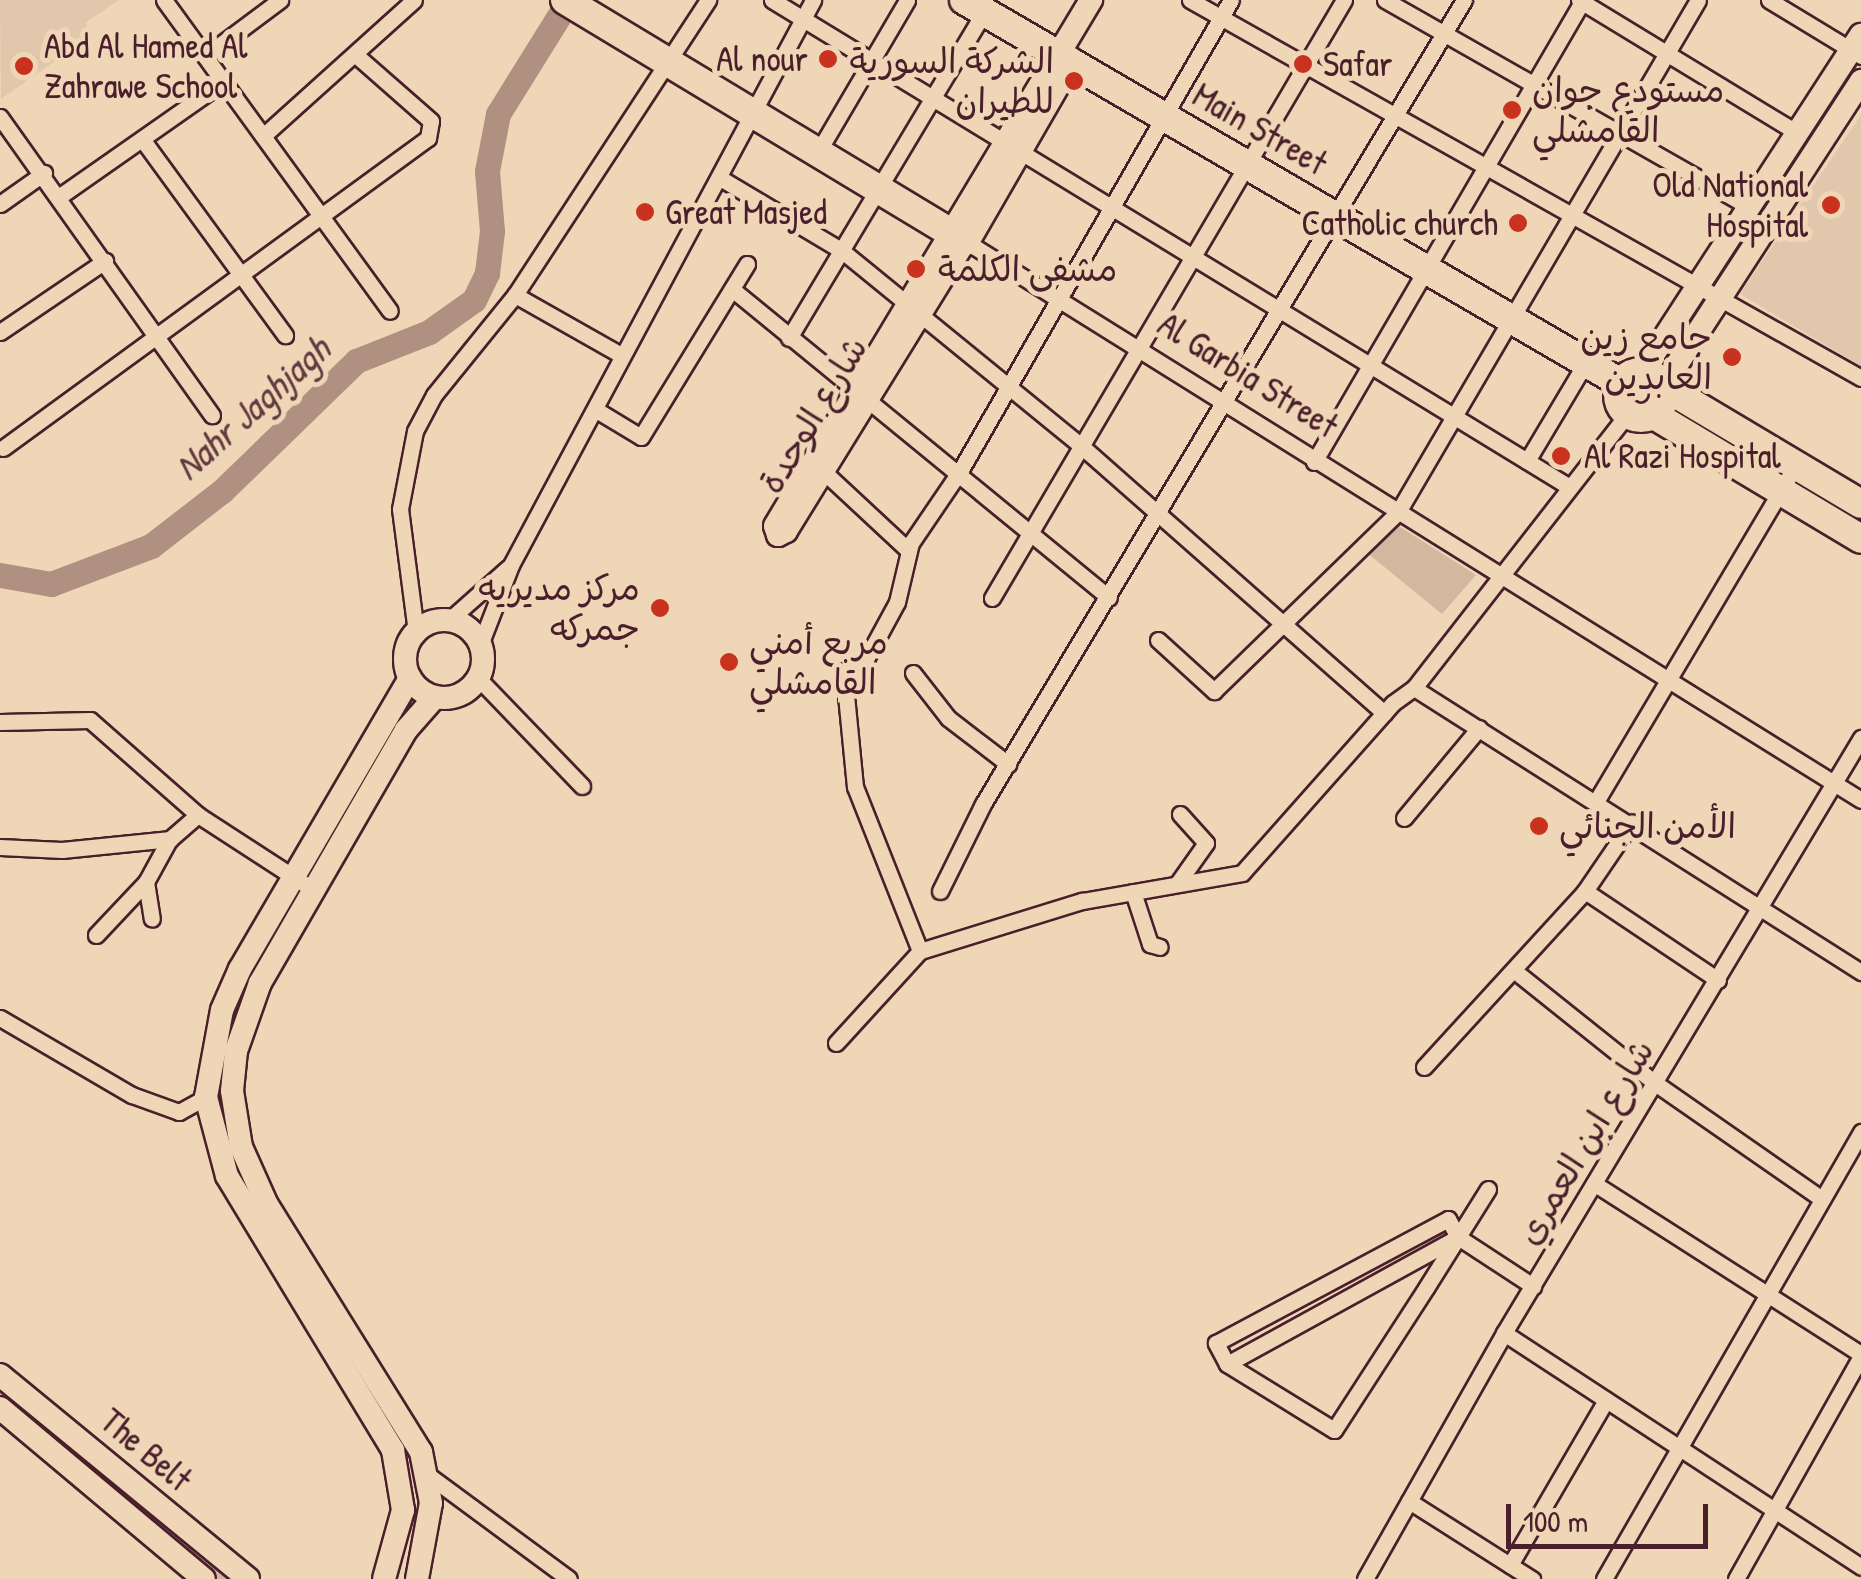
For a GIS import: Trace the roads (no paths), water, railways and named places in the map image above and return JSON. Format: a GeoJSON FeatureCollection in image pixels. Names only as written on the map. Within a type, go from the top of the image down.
{"type":"FeatureCollection","features":[{"type":"Feature","properties":{"kind":"highway","name":"Al Garbia Street"},"geometry":{"type":"LineString","coordinates":[[566,0],[958,238]]}},
{"type":"Feature","properties":{"kind":"highway","name":"Main Street"},"geometry":{"type":"LineString","coordinates":[[980,4],[1162,116],[1586,362],[1642,380],[1861,504]]}},
{"type":"Feature","properties":{"kind":"highway","name":"شارع الوحدة"},"geometry":{"type":"LineString","coordinates":[[958,238],[1064,58]]}},
{"type":"Feature","properties":{"kind":"highway"},"geometry":{"type":"LineString","coordinates":[[1641,414],[1664,402],[1642,380],[1619,403],[1781,490],[1861,539]]}},
{"type":"Feature","properties":{"kind":"street"},"geometry":{"type":"LineString","coordinates":[[164,0],[390,311]]}},
{"type":"Feature","properties":{"kind":"street"},"geometry":{"type":"LineString","coordinates":[[205,56],[280,0]]}},
{"type":"Feature","properties":{"kind":"street"},"geometry":{"type":"LineString","coordinates":[[263,136],[358,56],[414,0]]}},
{"type":"Feature","properties":{"kind":"street"},"geometry":{"type":"LineString","coordinates":[[417,1579],[431,1503],[428,1475],[400,1409],[267,1205],[236,1129],[232,1071],[241,1031],[302,883],[410,678],[406,654],[416,632],[400,510],[408,450],[434,395],[515,296],[671,63],[708,0]]}},
{"type":"Feature","properties":{"kind":"street"},"geometry":{"type":"LineString","coordinates":[[772,0],[1568,486]]}},
{"type":"Feature","properties":{"kind":"street"},"geometry":{"type":"LineString","coordinates":[[384,1579],[403,1510],[393,1450],[234,1190],[212,1134],[206,1097],[222,1010],[418,711],[435,697],[460,695],[478,678],[480,646],[511,565],[598,411],[621,355],[813,0]]}},
{"type":"Feature","properties":{"kind":"street"},"geometry":{"type":"LineString","coordinates":[[818,152],[907,0]]}},
{"type":"Feature","properties":{"kind":"street","name":"شارع الوحدة"},"geometry":{"type":"LineString","coordinates":[[1064,58],[1091,0]]}},
{"type":"Feature","properties":{"kind":"street","name":"شارع الوحدة"},"geometry":{"type":"LineString","coordinates":[[1064,58],[1106,0]]}},
{"type":"Feature","properties":{"kind":"street"},"geometry":{"type":"LineString","coordinates":[[1190,0],[1861,378]]}},
{"type":"Feature","properties":{"kind":"street"},"geometry":{"type":"LineString","coordinates":[[920,951],[856,786],[846,696],[898,602],[909,551],[960,471],[1230,0]]}},
{"type":"Feature","properties":{"kind":"street"},"geometry":{"type":"LineString","coordinates":[[992,598],[1027,530],[1344,0]]}},
{"type":"Feature","properties":{"kind":"street"},"geometry":{"type":"LineString","coordinates":[[1385,0],[1749,207]]}},
{"type":"Feature","properties":{"kind":"street"},"geometry":{"type":"LineString","coordinates":[[940,890],[1008,764],[1464,0]]}},
{"type":"Feature","properties":{"kind":"street"},"geometry":{"type":"LineString","coordinates":[[1158,640],[1214,690],[1398,512],[1450,414],[1698,0]]}},
{"type":"Feature","properties":{"kind":"street"},"geometry":{"type":"LineString","coordinates":[[1642,380],[1749,207],[1858,47],[1769,0]]}},
{"type":"Feature","properties":{"kind":"street"},"geometry":{"type":"LineString","coordinates":[[1314,462],[1581,1],[1798,134]]}},
{"type":"Feature","properties":{"kind":"street"},"geometry":{"type":"LineString","coordinates":[[788,338],[932,98],[980,4]]}},
{"type":"Feature","properties":{"kind":"street"},"geometry":{"type":"LineString","coordinates":[[3,448],[323,220],[434,130],[358,56]]}},
{"type":"Feature","properties":{"kind":"street"},"geometry":{"type":"LineString","coordinates":[[1642,380],[1720,298],[1861,81]]}},
{"type":"Feature","properties":{"kind":"street"},"geometry":{"type":"LineString","coordinates":[[60,196],[223,82]]}},
{"type":"Feature","properties":{"kind":"street"},"geometry":{"type":"LineString","coordinates":[[0,117],[162,338],[212,415]]}},
{"type":"Feature","properties":{"kind":"street"},"geometry":{"type":"LineString","coordinates":[[142,139],[286,335]]}},
{"type":"Feature","properties":{"kind":"street"},"geometry":{"type":"LineString","coordinates":[[0,204],[44,173]]}},
{"type":"Feature","properties":{"kind":"street"},"geometry":{"type":"LineString","coordinates":[[720,178],[842,250],[912,313],[1079,444],[1384,713]]}},
{"type":"Feature","properties":{"kind":"street","name":"شارع الوحدة"},"geometry":{"type":"LineString","coordinates":[[862,394],[823,472],[778,535],[776,526],[958,238]]}},
{"type":"Feature","properties":{"kind":"street","name":"Al Garbia Street"},"geometry":{"type":"LineString","coordinates":[[958,238],[1861,800]]}},
{"type":"Feature","properties":{"kind":"street"},"geometry":{"type":"LineString","coordinates":[[0,332],[105,261]]}},
{"type":"Feature","properties":{"kind":"street"},"geometry":{"type":"LineString","coordinates":[[598,411],[641,437],[747,264]]}},
{"type":"Feature","properties":{"kind":"street"},"geometry":{"type":"LineString","coordinates":[[732,289],[788,338],[960,471],[1108,598]]}},
{"type":"Feature","properties":{"kind":"street"},"geometry":{"type":"LineString","coordinates":[[515,296],[621,355]]}},
{"type":"Feature","properties":{"kind":"street"},"geometry":{"type":"LineString","coordinates":[[1526,461],[1586,362]]}},
{"type":"Feature","properties":{"kind":"street"},"geometry":{"type":"LineString","coordinates":[[836,1043],[920,951],[1082,901],[1242,873],[1384,713],[1414,688],[1568,486],[1641,414]]}},
{"type":"Feature","properties":{"kind":"street"},"geometry":{"type":"LineString","coordinates":[[1596,800],[1796,465]]}},
{"type":"Feature","properties":{"kind":"street"},"geometry":{"type":"LineString","coordinates":[[823,472],[909,551]]}},
{"type":"Feature","properties":{"kind":"street"},"geometry":{"type":"LineString","coordinates":[[416,632],[448,620],[511,565]]}},
{"type":"Feature","properties":{"kind":"street"},"geometry":{"type":"LineString","coordinates":[[448,620],[468,628],[480,646]]}},
{"type":"Feature","properties":{"kind":"street"},"geometry":{"type":"LineString","coordinates":[[913,673],[948,718],[1008,764]]}},
{"type":"Feature","properties":{"kind":"street"},"geometry":{"type":"LineString","coordinates":[[410,678],[435,697]]}},
{"type":"Feature","properties":{"kind":"street"},"geometry":{"type":"LineString","coordinates":[[478,678],[582,786]]}},
{"type":"Feature","properties":{"kind":"street"},"geometry":{"type":"LineString","coordinates":[[1414,688],[1632,822],[1861,972]]}},
{"type":"Feature","properties":{"kind":"street"},"geometry":{"type":"LineString","coordinates":[[0,722],[90,720],[198,815],[302,883]]}},
{"type":"Feature","properties":{"kind":"street"},"geometry":{"type":"LineString","coordinates":[[1404,818],[1479,728]]}},
{"type":"Feature","properties":{"kind":"street","name":"شارع ابن العمري"},"geometry":{"type":"LineString","coordinates":[[1365,1579],[1504,1333],[1861,738]]}},
{"type":"Feature","properties":{"kind":"street"},"geometry":{"type":"LineString","coordinates":[[1178,884],[1206,842],[1180,814]]}},
{"type":"Feature","properties":{"kind":"street"},"geometry":{"type":"LineString","coordinates":[[96,935],[146,882],[169,840],[198,815]]}},
{"type":"Feature","properties":{"kind":"street"},"geometry":{"type":"LineString","coordinates":[[1424,1067],[1516,972],[1585,891],[1632,822]]}},
{"type":"Feature","properties":{"kind":"street"},"geometry":{"type":"LineString","coordinates":[[0,847],[62,850],[169,840]]}},
{"type":"Feature","properties":{"kind":"street"},"geometry":{"type":"LineString","coordinates":[[146,882],[152,919]]}},
{"type":"Feature","properties":{"kind":"street"},"geometry":{"type":"LineString","coordinates":[[1585,891],[1718,980]]}},
{"type":"Feature","properties":{"kind":"street"},"geometry":{"type":"LineString","coordinates":[[1133,892],[1150,944],[1160,947]]}},
{"type":"Feature","properties":{"kind":"street"},"geometry":{"type":"LineString","coordinates":[[1516,972],[1656,1083],[1822,1198]]}},
{"type":"Feature","properties":{"kind":"street"},"geometry":{"type":"LineString","coordinates":[[0,1018],[132,1095],[180,1112],[206,1097]]}},
{"type":"Feature","properties":{"kind":"street"},"geometry":{"type":"LineString","coordinates":[[1604,1579],[1860,1138]]}},
{"type":"Feature","properties":{"kind":"street"},"geometry":{"type":"LineString","coordinates":[[1595,1184],[1861,1355],[1736,1579]]}},
{"type":"Feature","properties":{"kind":"street"},"geometry":{"type":"LineString","coordinates":[[1488,1188],[1458,1238],[1334,1430],[1227,1364],[1216,1342],[1448,1219],[1458,1238],[1532,1286]]}},
{"type":"Feature","properties":{"kind":"street"},"geometry":{"type":"LineString","coordinates":[[1227,1364],[1458,1238]]}},
{"type":"Feature","properties":{"kind":"street"},"geometry":{"type":"LineString","coordinates":[[1392,1250],[1402,1269]]}},
{"type":"Feature","properties":{"kind":"street"},"geometry":{"type":"LineString","coordinates":[[1504,1333],[1861,1568]]}},
{"type":"Feature","properties":{"kind":"street","name":"The Belt"},"geometry":{"type":"LineString","coordinates":[[0,1375],[248,1579]]}},
{"type":"Feature","properties":{"kind":"street"},"geometry":{"type":"LineString","coordinates":[[1510,1565],[1606,1400]]}},
{"type":"Feature","properties":{"kind":"street","name":"The Belt"},"geometry":{"type":"LineString","coordinates":[[0,1408],[204,1579]]}},
{"type":"Feature","properties":{"kind":"street"},"geometry":{"type":"LineString","coordinates":[[428,1475],[569,1579]]}},
{"type":"Feature","properties":{"kind":"street"},"geometry":{"type":"LineString","coordinates":[[1409,1500],[1532,1579]]}},
{"type":"Feature","properties":{"kind":"waterway","name":"Nahr Jaghjagh"},"geometry":{"type":"LineString","coordinates":[[0,575],[51,584],[151,546],[222,491],[356,361],[429,332],[474,300],[487,273],[492,231],[487,171],[498,114],[569,0]]}},
{"type":"Feature","properties":{"kind":"place","name":"Al nour"},"geometry":{"type":"Point","coordinates":[828,59]}},
{"type":"Feature","properties":{"kind":"place","name":"Safar"},"geometry":{"type":"Point","coordinates":[1303,64]}},
{"type":"Feature","properties":{"kind":"place","name":"Abd Al Hamed Al Zahrawe School"},"geometry":{"type":"Point","coordinates":[24,66]}},
{"type":"Feature","properties":{"kind":"place","name":"الشركة السورية للطيران"},"geometry":{"type":"Point","coordinates":[1074,81]}},
{"type":"Feature","properties":{"kind":"place","name":"مستودع جوان القامشلي"},"geometry":{"type":"Point","coordinates":[1512,110]}},
{"type":"Feature","properties":{"kind":"place","name":"Old National Hospital"},"geometry":{"type":"Point","coordinates":[1831,205]}},
{"type":"Feature","properties":{"kind":"place","name":"Great Masjed"},"geometry":{"type":"Point","coordinates":[645,212]}},
{"type":"Feature","properties":{"kind":"place","name":"Catholic church"},"geometry":{"type":"Point","coordinates":[1518,223]}},
{"type":"Feature","properties":{"kind":"place","name":"مشفى الكلمة"},"geometry":{"type":"Point","coordinates":[916,269]}},
{"type":"Feature","properties":{"kind":"place","name":"جامع زين العابدين"},"geometry":{"type":"Point","coordinates":[1732,357]}},
{"type":"Feature","properties":{"kind":"place","name":"Al Razi Hospital"},"geometry":{"type":"Point","coordinates":[1561,456]}},
{"type":"Feature","properties":{"kind":"place","name":"مركز مديريه جمركه"},"geometry":{"type":"Point","coordinates":[660,608]}},
{"type":"Feature","properties":{"kind":"place","name":"مربع أمني القامشلي"},"geometry":{"type":"Point","coordinates":[729,662]}},
{"type":"Feature","properties":{"kind":"place","name":"الأمن الجنائي"},"geometry":{"type":"Point","coordinates":[1539,826]}}]}
